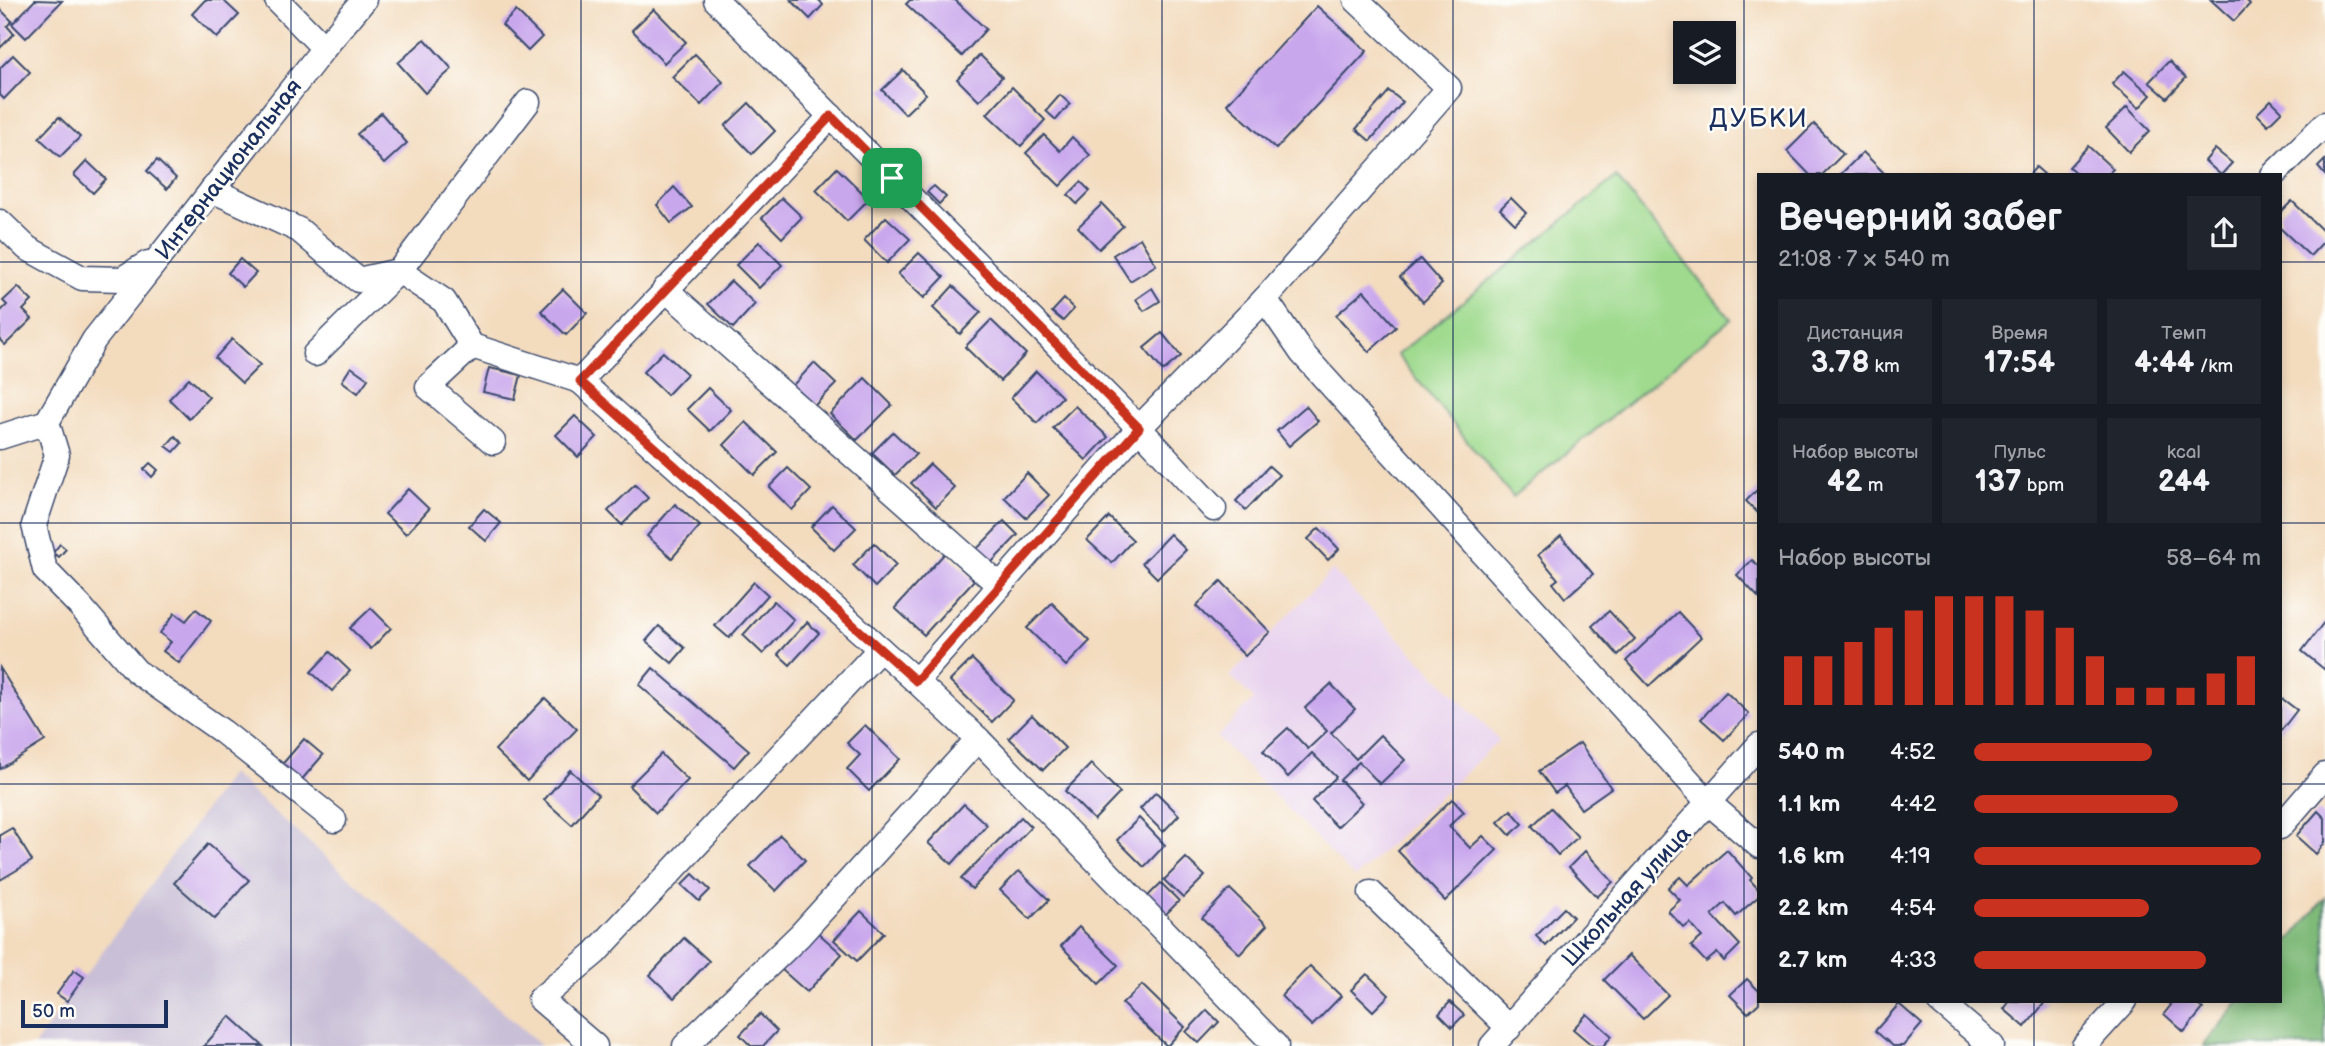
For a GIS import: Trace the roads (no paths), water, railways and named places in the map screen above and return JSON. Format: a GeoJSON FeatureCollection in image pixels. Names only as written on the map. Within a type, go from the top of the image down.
{"type":"FeatureCollection","features":[{"type":"Feature","properties":{"kind":"street"},"geometry":{"type":"LineString","coordinates":[[277,0],[324,48]]}},
{"type":"Feature","properties":{"kind":"street","name":"Интернациональная"},"geometry":{"type":"LineString","coordinates":[[47,422],[94,340],[364,0]]}},
{"type":"Feature","properties":{"kind":"street"},"geometry":{"type":"LineString","coordinates":[[716,0],[1139,428],[1214,509]]}},
{"type":"Feature","properties":{"kind":"street"},"geometry":{"type":"LineString","coordinates":[[916,681],[1139,428],[1265,299],[1449,88],[1356,0]]}},
{"type":"Feature","properties":{"kind":"street"},"geometry":{"type":"LineString","coordinates":[[315,354],[399,271],[528,102]]}},
{"type":"Feature","properties":{"kind":"street"},"geometry":{"type":"LineString","coordinates":[[580,381],[831,116]]}},
{"type":"Feature","properties":{"kind":"street"},"geometry":{"type":"LineString","coordinates":[[2275,173],[2325,124]]}},
{"type":"Feature","properties":{"kind":"street"},"geometry":{"type":"LineString","coordinates":[[212,190],[299,230],[358,280],[399,271],[444,302],[472,346],[580,381],[978,739],[1276,1046]]}},
{"type":"Feature","properties":{"kind":"street"},"geometry":{"type":"LineString","coordinates":[[0,222],[27,248],[82,278],[122,279],[160,256]]}},
{"type":"Feature","properties":{"kind":"street"},"geometry":{"type":"LineString","coordinates":[[665,289],[1000,586]]}},
{"type":"Feature","properties":{"kind":"street"},"geometry":{"type":"LineString","coordinates":[[1265,299],[1302,353],[1709,803],[1757,844]]}},
{"type":"Feature","properties":{"kind":"street"},"geometry":{"type":"LineString","coordinates":[[472,346],[428,387],[493,442]]}},
{"type":"Feature","properties":{"kind":"street"},"geometry":{"type":"LineString","coordinates":[[0,437],[47,422],[57,455],[34,525],[45,570],[136,671],[223,732],[334,820]]}},
{"type":"Feature","properties":{"kind":"street"},"geometry":{"type":"LineString","coordinates":[[595,1046],[540,999],[596,953],[880,649]]}},
{"type":"Feature","properties":{"kind":"street"},"geometry":{"type":"LineString","coordinates":[[685,1046],[800,935],[978,739]]}},
{"type":"Feature","properties":{"kind":"street","name":"Школьная улица"},"geometry":{"type":"LineString","coordinates":[[1492,1046],[1757,747]]}},
{"type":"Feature","properties":{"kind":"street"},"geometry":{"type":"LineString","coordinates":[[2282,825],[2325,775]]}},
{"type":"Feature","properties":{"kind":"street"},"geometry":{"type":"LineString","coordinates":[[1371,893],[1509,1028]]}},
{"type":"Feature","properties":{"kind":"street"},"geometry":{"type":"LineString","coordinates":[[1941,1003],[1992,1046]]}},
{"type":"Feature","properties":{"kind":"street"},"geometry":{"type":"LineString","coordinates":[[2084,1046],[2122,1003]]}},
{"type":"Feature","properties":{"kind":"district","name":"ДУБКИ"},"geometry":{"type":"Point","coordinates":[1759,118]}}]}
